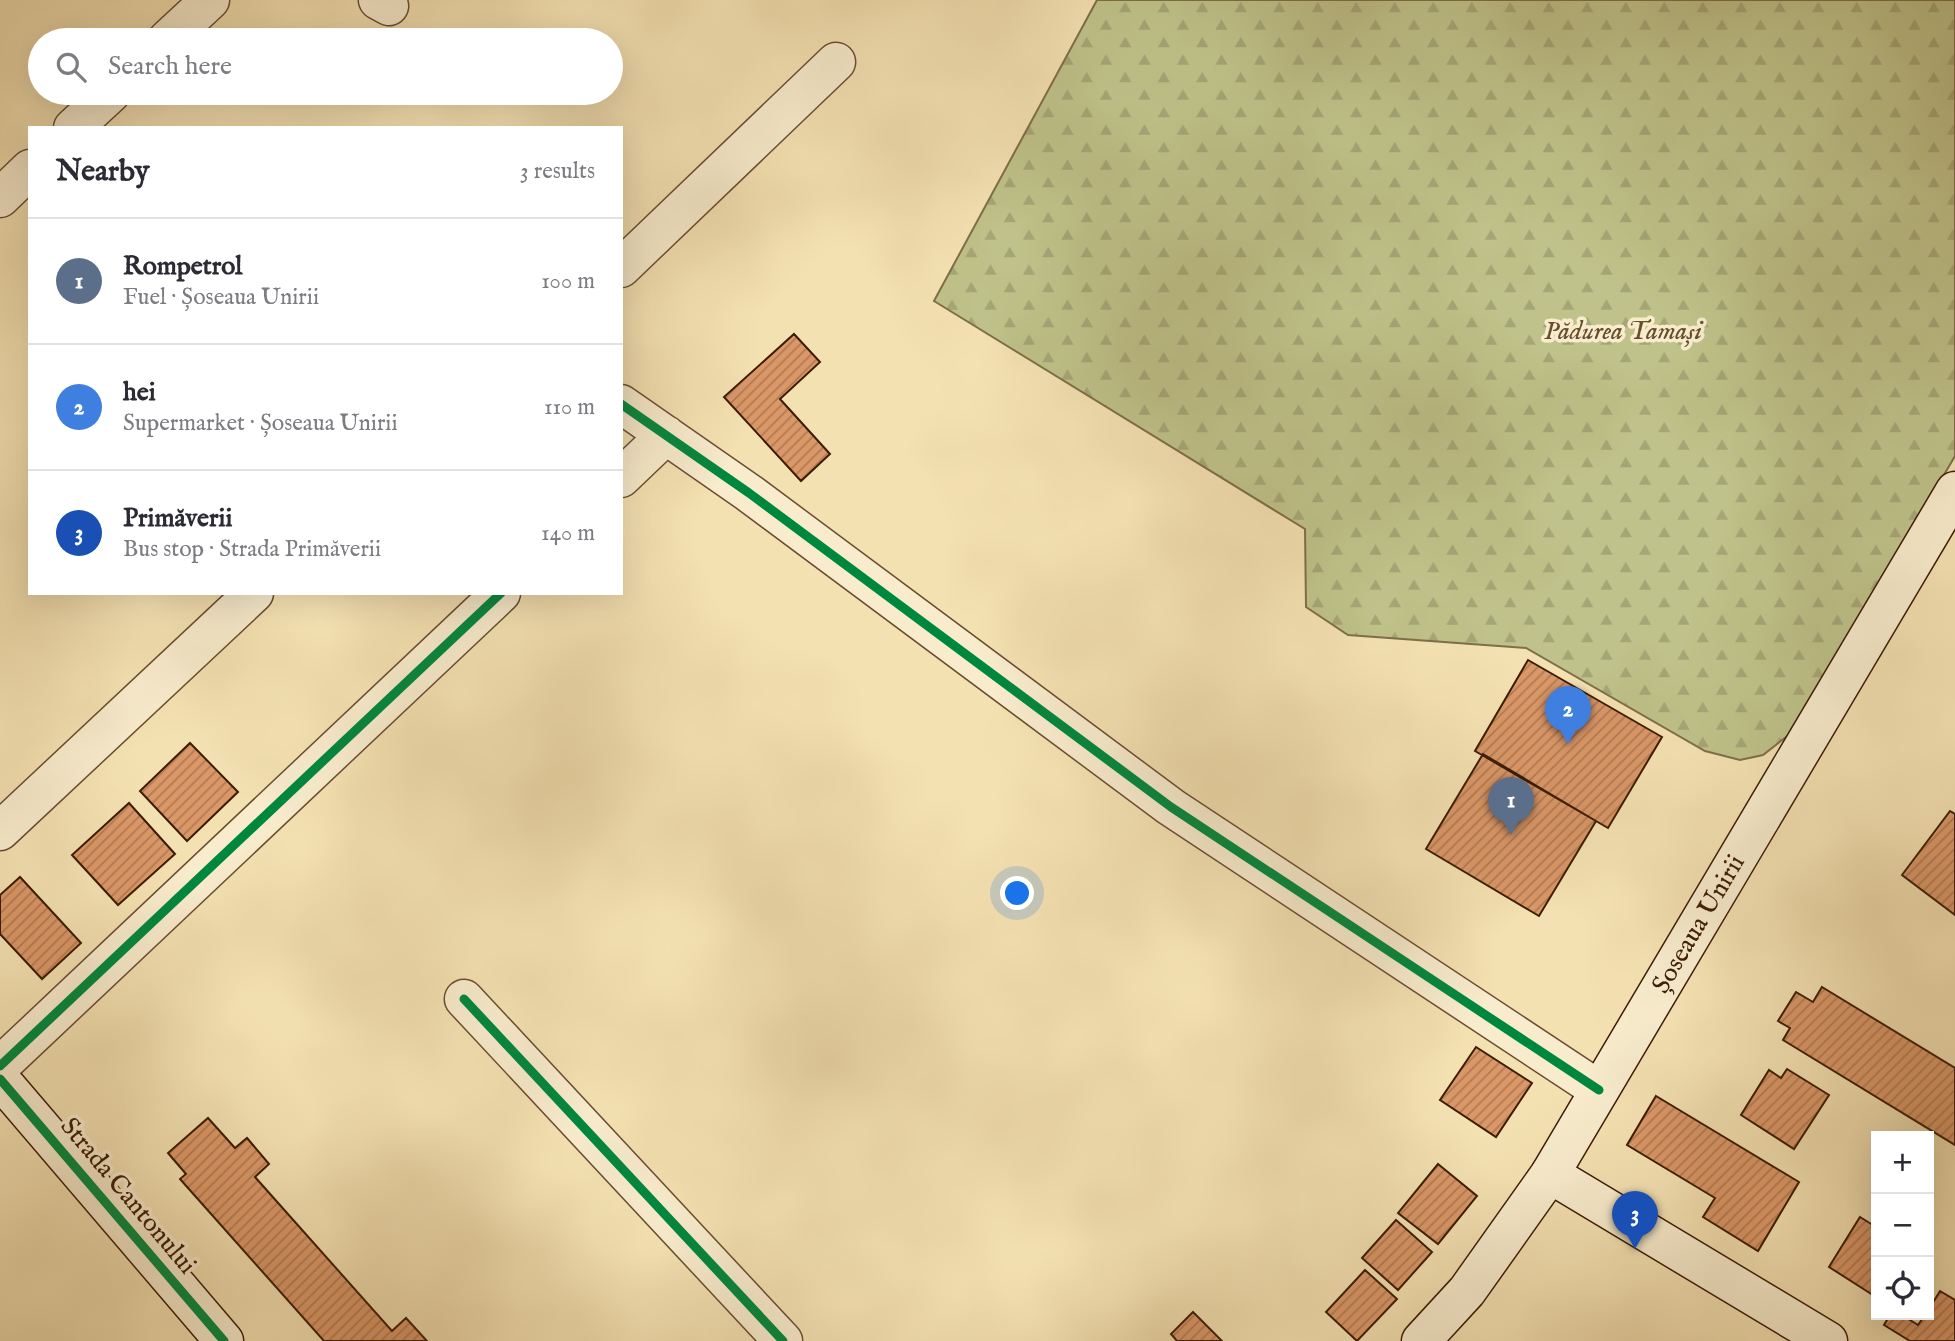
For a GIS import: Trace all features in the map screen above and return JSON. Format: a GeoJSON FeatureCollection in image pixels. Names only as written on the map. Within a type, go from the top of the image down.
{"type":"FeatureCollection","features":[{"type":"Feature","properties":{"kind":"street"},"geometry":{"type":"LineString","coordinates":[[180,28],[210,0]]}},
{"type":"Feature","properties":{"kind":"street"},"geometry":{"type":"LineString","coordinates":[[623,266],[836,62]]}},
{"type":"Feature","properties":{"kind":"street"},"geometry":{"type":"LineString","coordinates":[[75,126],[98,105]]}},
{"type":"Feature","properties":{"kind":"street"},"geometry":{"type":"LineString","coordinates":[[0,198],[28,171]]}},
{"type":"Feature","properties":{"kind":"street"},"geometry":{"type":"LineString","coordinates":[[623,405],[1171,807],[1599,1090]]}},
{"type":"Feature","properties":{"kind":"street"},"geometry":{"type":"LineString","coordinates":[[623,476],[666,435]]}},
{"type":"Feature","properties":{"kind":"street","name":"Șoseaua Unirii"},"geometry":{"type":"LineString","coordinates":[[1421,1341],[1468,1291],[1550,1174],[1955,491]]}},
{"type":"Feature","properties":{"kind":"street"},"geometry":{"type":"LineString","coordinates":[[0,831],[252,595]]}},
{"type":"Feature","properties":{"kind":"street"},"geometry":{"type":"LineString","coordinates":[[0,1066],[499,595]]}},
{"type":"Feature","properties":{"kind":"street"},"geometry":{"type":"LineString","coordinates":[[464,999],[783,1341]]}},
{"type":"Feature","properties":{"kind":"street","name":"Strada Cantonului"},"geometry":{"type":"LineString","coordinates":[[0,1079],[224,1341]]}},
{"type":"Feature","properties":{"kind":"street"},"geometry":{"type":"LineString","coordinates":[[1550,1174],[1828,1341]]}},
{"type":"Feature","properties":{"kind":"green space","name":"Pădurea Tamași"},"geometry":{"type":"Polygon","coordinates":[[[1097,0],[1955,0],[1955,456],[1795,730],[1763,755],[1740,760],[1705,751],[1526,648],[1348,635],[1306,607],[1305,529],[934,301],[1097,0]]]}},
{"type":"Feature","properties":{"kind":"building"},"geometry":{"type":"Polygon","coordinates":[[[794,334],[820,362],[780,399],[830,454],[801,481],[724,397],[794,334]]]}},
{"type":"Feature","properties":{"kind":"building"},"geometry":{"type":"Polygon","coordinates":[[[1528,660],[1662,737],[1608,828],[1475,751],[1528,660]]]}},
{"type":"Feature","properties":{"kind":"building"},"geometry":{"type":"Polygon","coordinates":[[[190,743],[238,792],[187,841],[140,791],[190,743]]]}},
{"type":"Feature","properties":{"kind":"building"},"geometry":{"type":"Polygon","coordinates":[[[1483,754],[1596,821],[1539,916],[1426,849],[1483,754]]]}},
{"type":"Feature","properties":{"kind":"building"},"geometry":{"type":"Polygon","coordinates":[[[129,803],[175,854],[118,905],[72,855],[129,803]]]}},
{"type":"Feature","properties":{"kind":"building"},"geometry":{"type":"Polygon","coordinates":[[[1950,811],[1955,814],[1955,915],[1902,875],[1950,811]]]}},
{"type":"Feature","properties":{"kind":"building"},"geometry":{"type":"Polygon","coordinates":[[[20,877],[81,943],[42,979],[0,934],[0,895],[20,877]]]}},
{"type":"Feature","properties":{"kind":"building"},"geometry":{"type":"Polygon","coordinates":[[[1822,987],[1955,1068],[1955,1145],[1783,1040],[1790,1028],[1778,1021],[1796,992],[1813,1002],[1822,987]]]}},
{"type":"Feature","properties":{"kind":"building"},"geometry":{"type":"Polygon","coordinates":[[[1476,1047],[1532,1083],[1496,1137],[1440,1100],[1476,1047]]]}},
{"type":"Feature","properties":{"kind":"building"},"geometry":{"type":"Polygon","coordinates":[[[1787,1069],[1829,1095],[1794,1149],[1741,1115],[1769,1070],[1781,1078],[1787,1069]]]}},
{"type":"Feature","properties":{"kind":"building"},"geometry":{"type":"Polygon","coordinates":[[[1656,1096],[1799,1182],[1758,1251],[1703,1217],[1715,1198],[1627,1145],[1656,1096]]]}},
{"type":"Feature","properties":{"kind":"building"},"geometry":{"type":"Polygon","coordinates":[[[208,1118],[235,1148],[247,1138],[269,1164],[255,1177],[392,1331],[406,1318],[427,1341],[324,1341],[180,1179],[186,1174],[168,1153],[208,1118]]]}},
{"type":"Feature","properties":{"kind":"building"},"geometry":{"type":"Polygon","coordinates":[[[1438,1164],[1477,1196],[1438,1244],[1398,1213],[1438,1164]]]}},
{"type":"Feature","properties":{"kind":"building"},"geometry":{"type":"Polygon","coordinates":[[[1860,1217],[1871,1224],[1871,1294],[1829,1267],[1860,1217]]]}},
{"type":"Feature","properties":{"kind":"building"},"geometry":{"type":"Polygon","coordinates":[[[1396,1220],[1432,1252],[1398,1290],[1362,1258],[1396,1220]]]}},
{"type":"Feature","properties":{"kind":"building"},"geometry":{"type":"Polygon","coordinates":[[[1365,1270],[1397,1299],[1357,1341],[1326,1312],[1365,1270]]]}},
{"type":"Feature","properties":{"kind":"building"},"geometry":{"type":"Polygon","coordinates":[[[1940,1291],[1955,1300],[1955,1341],[1910,1341],[1884,1325],[1887,1320],[1910,1320],[1918,1325],[1922,1320],[1934,1320],[1934,1301],[1940,1291]]]}},
{"type":"Feature","properties":{"kind":"building"},"geometry":{"type":"Polygon","coordinates":[[[1193,1312],[1222,1341],[1177,1341],[1171,1334],[1193,1312]]]}},
{"type":"Feature","properties":{"kind":"cycle path"},"geometry":{"type":"LineString","coordinates":[[623,405],[749,493],[1171,807],[1599,1090]]}},
{"type":"Feature","properties":{"kind":"cycle path"},"geometry":{"type":"LineString","coordinates":[[0,1066],[499,595]]}},
{"type":"Feature","properties":{"kind":"cycle path"},"geometry":{"type":"LineString","coordinates":[[464,999],[783,1341]]}},
{"type":"Feature","properties":{"kind":"cycle path"},"geometry":{"type":"LineString","coordinates":[[0,1079],[224,1341]]}},
{"type":"Feature","properties":{"kind":"place","name":"hei"},"geometry":{"type":"Point","coordinates":[1568,744]}},
{"type":"Feature","properties":{"kind":"place","name":"Rompetrol"},"geometry":{"type":"Point","coordinates":[1511,835]}},
{"type":"Feature","properties":{"kind":"place","name":"Primăverii"},"geometry":{"type":"Point","coordinates":[1635,1249]}}]}
